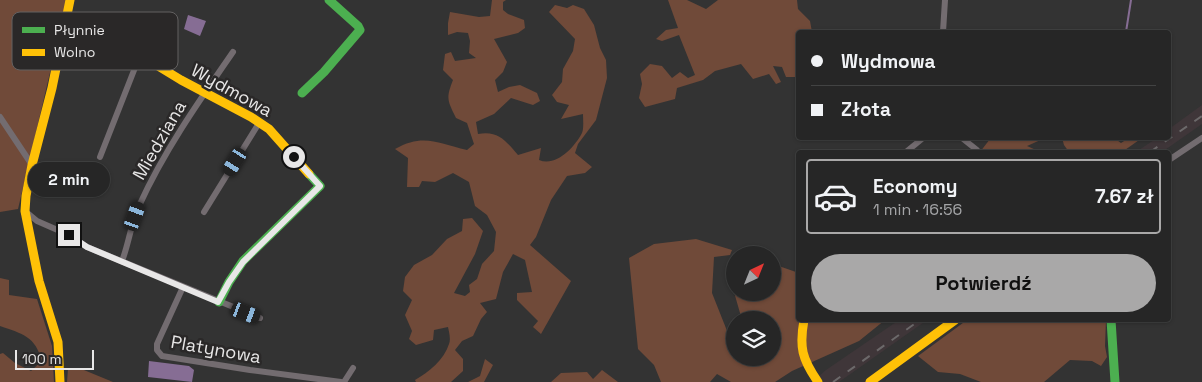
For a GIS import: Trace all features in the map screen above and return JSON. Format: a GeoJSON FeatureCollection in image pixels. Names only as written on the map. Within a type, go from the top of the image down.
{"type":"FeatureCollection","features":[{"type":"Feature","properties":{"kind":"street"},"geometry":{"type":"LineString","coordinates":[[302,93],[359,34],[358,26],[329,0]]}},
{"type":"Feature","properties":{"kind":"street"},"geometry":{"type":"LineString","coordinates":[[944,30],[945,0]]}},
{"type":"Feature","properties":{"kind":"street","name":"Miedziana"},"geometry":{"type":"LineString","coordinates":[[122,261],[139,206],[178,135],[233,52]]}},
{"type":"Feature","properties":{"kind":"street"},"geometry":{"type":"LineString","coordinates":[[56,70],[32,165],[25,210],[39,281],[58,342],[60,382]]}},
{"type":"Feature","properties":{"kind":"street"},"geometry":{"type":"LineString","coordinates":[[100,157],[134,70]]}},
{"type":"Feature","properties":{"kind":"street","name":"Wydmowa"},"geometry":{"type":"LineString","coordinates":[[166,70],[269,128],[320,186],[243,262],[218,302]]}},
{"type":"Feature","properties":{"kind":"street"},"geometry":{"type":"LineString","coordinates":[[0,117],[32,165]]}},
{"type":"Feature","properties":{"kind":"street"},"geometry":{"type":"LineString","coordinates":[[204,212],[259,123]]}},
{"type":"Feature","properties":{"kind":"street"},"geometry":{"type":"LineString","coordinates":[[1171,159],[1202,138]]}},
{"type":"Feature","properties":{"kind":"street"},"geometry":{"type":"LineString","coordinates":[[908,150],[921,140]]}},
{"type":"Feature","properties":{"kind":"street"},"geometry":{"type":"LineString","coordinates":[[964,140],[977,150]]}},
{"type":"Feature","properties":{"kind":"street"},"geometry":{"type":"LineString","coordinates":[[25,210],[37,221],[69,235],[87,247],[260,318]]}},
{"type":"Feature","properties":{"kind":"street","name":"Platynowa"},"geometry":{"type":"LineString","coordinates":[[183,287],[158,344],[157,348],[161,355],[241,369],[342,382]]}},
{"type":"Feature","properties":{"kind":"street"},"geometry":{"type":"LineString","coordinates":[[805,322],[800,345],[804,361],[818,382]]}},
{"type":"Feature","properties":{"kind":"street"},"geometry":{"type":"LineString","coordinates":[[870,382],[952,322]]}},
{"type":"Feature","properties":{"kind":"street"},"geometry":{"type":"LineString","coordinates":[[1111,322],[1115,382]]}},
{"type":"Feature","properties":{"kind":"street"},"geometry":{"type":"LineString","coordinates":[[342,382],[354,368]]}},
{"type":"Feature","properties":{"kind":"shaded area"},"geometry":{"type":"Polygon","coordinates":[[[0,0],[67,0],[64,12],[12,12],[12,70],[51,70],[18,209],[0,212],[0,0]]]}},
{"type":"Feature","properties":{"kind":"shaded area"},"geometry":{"type":"Polygon","coordinates":[[[492,0],[506,0],[503,2],[503,10],[524,20],[525,28],[518,33],[494,39],[507,62],[503,72],[495,80],[498,92],[520,85],[537,93],[540,101],[533,105],[511,98],[494,114],[476,122],[478,134],[496,135],[505,141],[518,155],[541,148],[539,160],[552,161],[564,155],[582,133],[583,114],[561,119],[569,105],[557,102],[552,95],[562,82],[563,69],[573,51],[575,39],[549,12],[555,5],[567,8],[573,5],[584,9],[594,25],[600,48],[606,60],[607,78],[596,120],[578,144],[575,153],[592,167],[585,173],[567,176],[551,200],[536,237],[530,245],[571,281],[541,334],[533,327],[538,321],[517,300],[517,293],[532,292],[525,260],[513,254],[503,272],[496,299],[480,303],[487,312],[481,319],[473,336],[462,341],[455,350],[463,359],[463,371],[451,382],[416,382],[415,380],[431,369],[444,355],[450,336],[448,327],[434,330],[433,340],[416,345],[409,339],[412,331],[405,315],[412,300],[403,291],[405,277],[414,265],[432,255],[447,239],[462,231],[463,219],[472,218],[483,231],[475,254],[454,293],[465,296],[470,292],[469,285],[477,279],[482,264],[494,251],[496,232],[487,215],[475,206],[469,182],[453,173],[435,182],[422,181],[419,187],[407,187],[408,158],[395,149],[414,141],[422,140],[439,142],[467,150],[474,144],[467,123],[456,118],[451,107],[448,95],[453,80],[443,70],[445,54],[451,52],[455,61],[476,58],[469,53],[470,41],[468,33],[457,32],[448,35],[448,23],[450,12],[479,17],[490,16],[492,0]]]}},
{"type":"Feature","properties":{"kind":"shaded area"},"geometry":{"type":"Polygon","coordinates":[[[668,0],[687,0],[706,9],[718,0],[797,0],[798,9],[810,21],[812,30],[796,30],[796,77],[786,77],[782,67],[773,66],[781,82],[776,84],[769,74],[753,79],[741,64],[715,71],[703,80],[677,88],[675,99],[645,107],[639,98],[642,84],[640,74],[650,64],[662,66],[672,78],[680,72],[688,78],[695,75],[679,35],[662,41],[656,39],[666,30],[678,28],[668,0]]]}},
{"type":"Feature","properties":{"kind":"shaded area"},"geometry":{"type":"Polygon","coordinates":[[[188,15],[206,21],[200,36],[184,29],[188,15]]]}},
{"type":"Feature","properties":{"kind":"shaded area"},"geometry":{"type":"Polygon","coordinates":[[[1202,105],[1202,124],[1165,150],[1139,150],[1154,140],[1171,140],[1171,128],[1202,105]]]}},
{"type":"Feature","properties":{"kind":"shaded area"},"geometry":{"type":"Polygon","coordinates":[[[989,140],[1040,140],[1027,146],[1036,150],[982,150],[989,140]]]}},
{"type":"Feature","properties":{"kind":"shaded area"},"geometry":{"type":"Polygon","coordinates":[[[1063,140],[1117,140],[1121,143],[1126,140],[1139,140],[1125,150],[1068,150],[1063,140]]]}},
{"type":"Feature","properties":{"kind":"shaded area"},"geometry":{"type":"Polygon","coordinates":[[[696,239],[726,248],[726,256],[714,257],[712,293],[726,328],[726,366],[781,366],[781,311],[739,311],[737,301],[781,301],[781,267],[796,272],[796,322],[883,322],[859,341],[792,371],[775,382],[731,382],[717,374],[710,382],[661,382],[654,365],[638,349],[629,258],[654,244],[696,239]]]}},
{"type":"Feature","properties":{"kind":"shaded area"},"geometry":{"type":"Polygon","coordinates":[[[0,278],[9,280],[9,295],[37,299],[52,346],[54,382],[0,382],[0,354],[3,353],[15,363],[31,371],[42,361],[32,341],[22,334],[0,326],[0,278]]]}},
{"type":"Feature","properties":{"kind":"shaded area"},"geometry":{"type":"Polygon","coordinates":[[[896,322],[924,322],[839,382],[823,382],[819,376],[896,322]]]}},
{"type":"Feature","properties":{"kind":"shaded area"},"geometry":{"type":"Polygon","coordinates":[[[964,322],[1106,322],[1105,346],[1107,357],[1101,366],[1092,361],[1070,360],[1044,382],[981,382],[960,374],[938,372],[918,356],[964,322]]]}},
{"type":"Feature","properties":{"kind":"shaded area"},"geometry":{"type":"Polygon","coordinates":[[[485,359],[493,365],[484,382],[468,382],[480,376],[485,359]]]}},
{"type":"Feature","properties":{"kind":"shaded area"},"geometry":{"type":"Polygon","coordinates":[[[149,361],[189,366],[194,370],[192,382],[148,377],[149,361]]]}},
{"type":"Feature","properties":{"kind":"shaded area"},"geometry":{"type":"Polygon","coordinates":[[[79,368],[113,382],[67,382],[68,369],[79,368]]]}},
{"type":"Feature","properties":{"kind":"shaded area"},"geometry":{"type":"Polygon","coordinates":[[[602,370],[618,382],[551,382],[561,373],[587,372],[593,379],[602,370]]]}},
{"type":"Feature","properties":{"kind":"waterway"},"geometry":{"type":"LineString","coordinates":[[1126,30],[1131,0]]}},
{"type":"Feature","properties":{"kind":"railway"},"geometry":{"type":"LineString","coordinates":[[1171,137],[1202,116]]}},
{"type":"Feature","properties":{"kind":"railway"},"geometry":{"type":"LineString","coordinates":[[1153,150],[1167,140]]}},
{"type":"Feature","properties":{"kind":"railway"},"geometry":{"type":"LineString","coordinates":[[833,382],[917,322]]}},
{"type":"Feature","properties":{"kind":"traffic: fast"},"geometry":{"type":"LineString","coordinates":[[302,93],[324,72],[360,30],[329,0]]}},
{"type":"Feature","properties":{"kind":"traffic: fast"},"geometry":{"type":"LineString","coordinates":[[219,302],[243,261],[320,186],[309,174]]}},
{"type":"Feature","properties":{"kind":"traffic: fast"},"geometry":{"type":"LineString","coordinates":[[1111,322],[1115,382]]}},
{"type":"Feature","properties":{"kind":"traffic: slow"},"geometry":{"type":"LineString","coordinates":[[68,12],[70,0]]}},
{"type":"Feature","properties":{"kind":"traffic: slow"},"geometry":{"type":"LineString","coordinates":[[56,70],[32,165],[25,211],[39,281],[58,342],[60,382]]}},
{"type":"Feature","properties":{"kind":"traffic: slow"},"geometry":{"type":"LineString","coordinates":[[165,70],[251,117],[269,129],[309,174]]}},
{"type":"Feature","properties":{"kind":"traffic: slow"},"geometry":{"type":"LineString","coordinates":[[804,322],[803,352],[808,366],[818,382]]}},
{"type":"Feature","properties":{"kind":"traffic: slow"},"geometry":{"type":"LineString","coordinates":[[870,382],[952,322]]}},
{"type":"Feature","properties":{"kind":"route"},"geometry":{"type":"LineString","coordinates":[[69,235],[87,247],[218,302],[243,262],[320,186],[294,157]]}}]}
